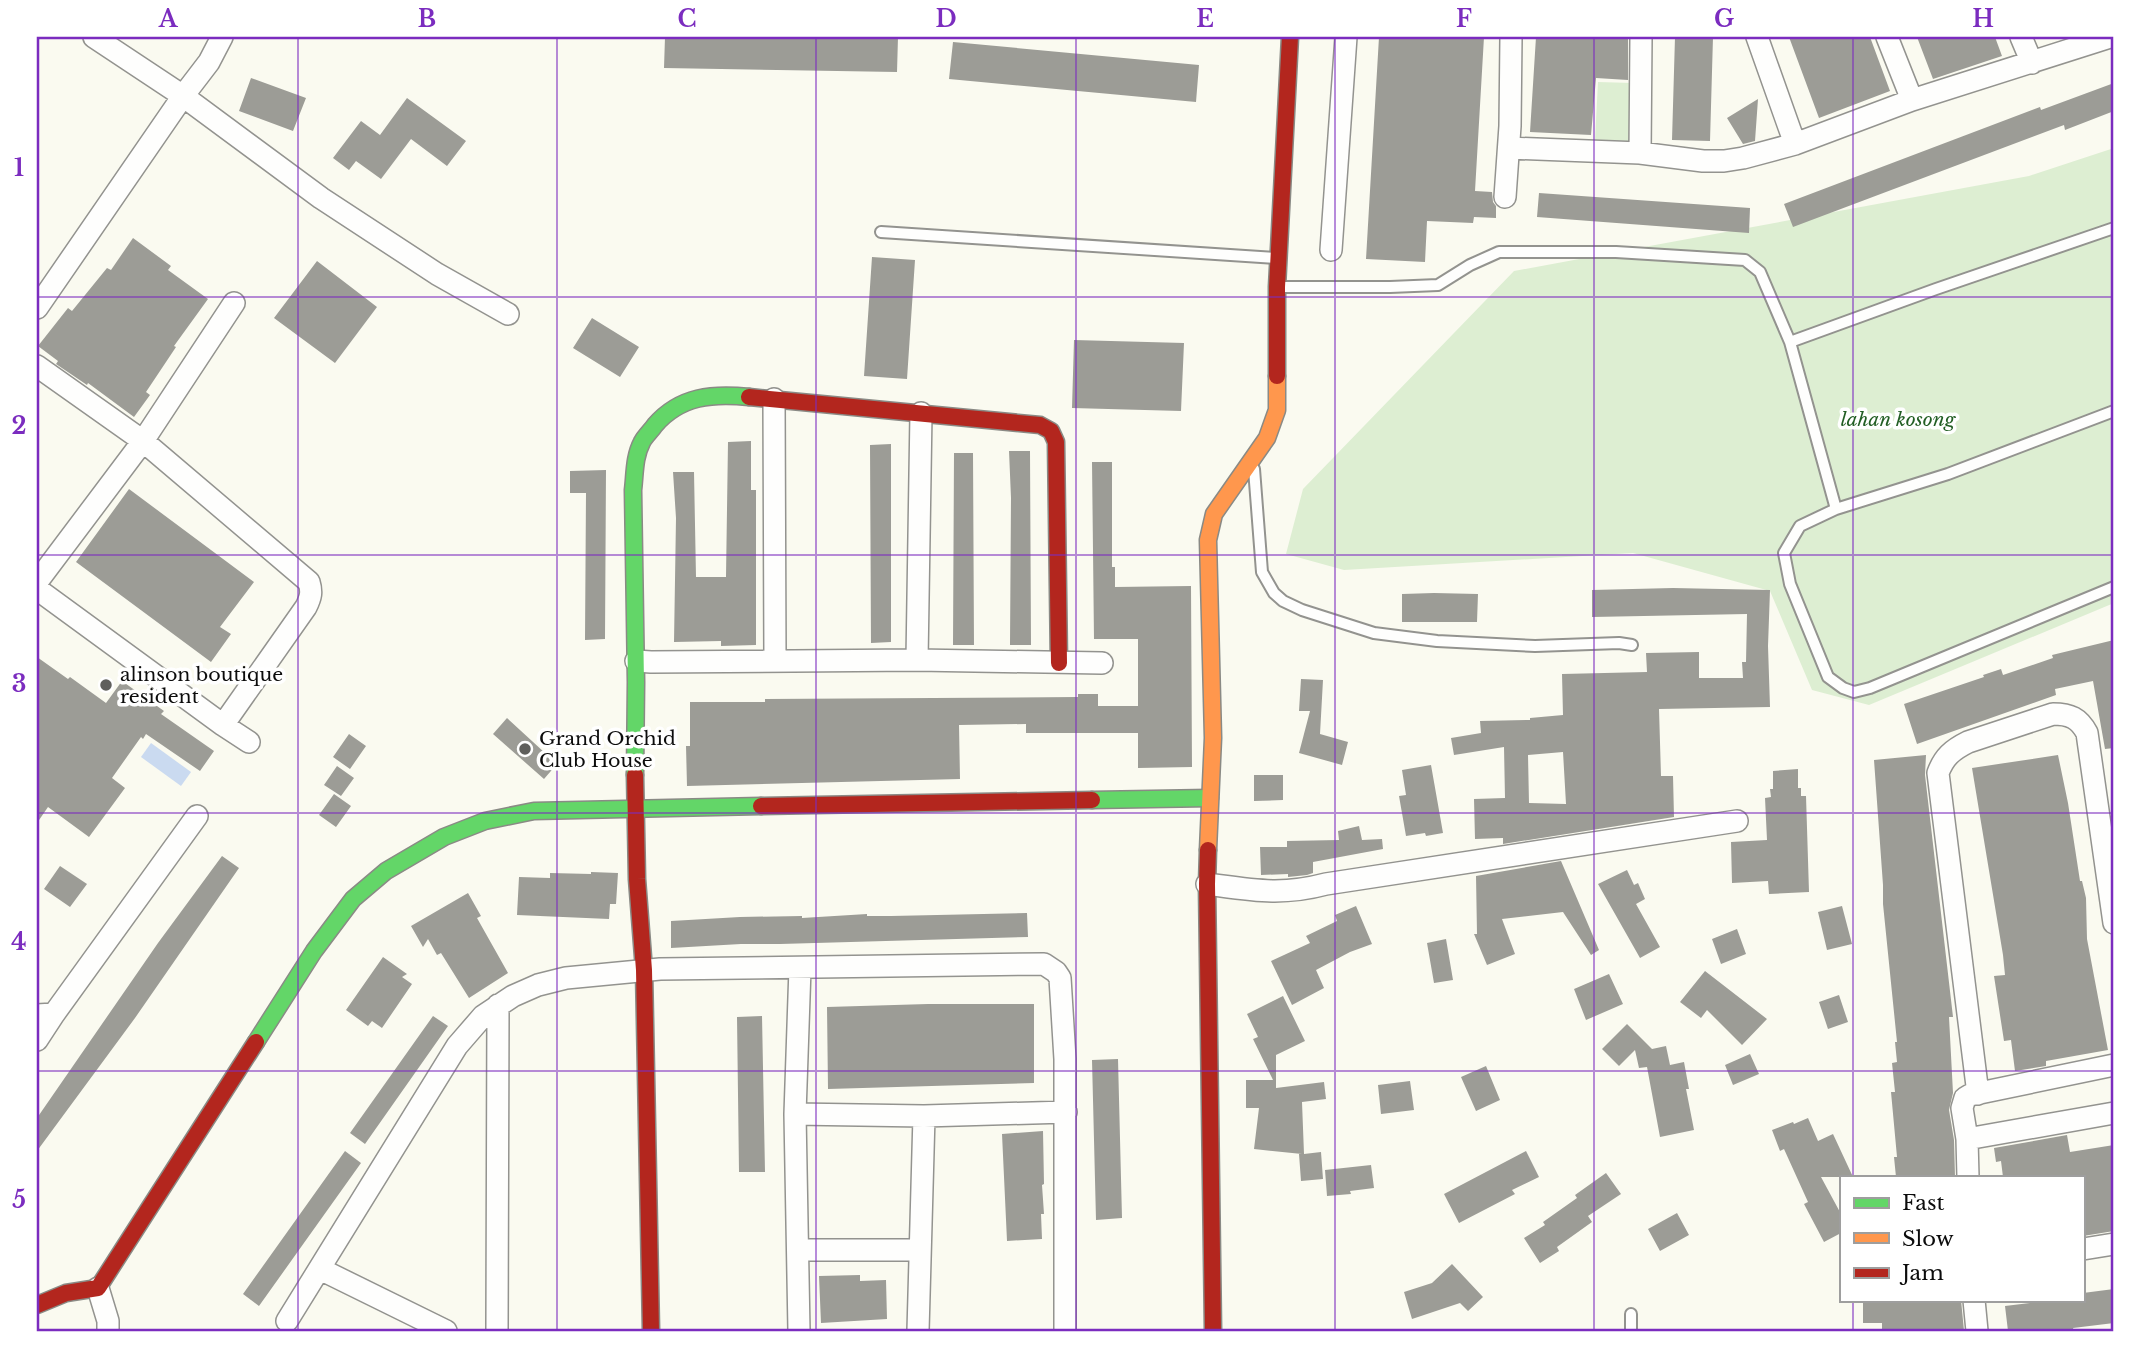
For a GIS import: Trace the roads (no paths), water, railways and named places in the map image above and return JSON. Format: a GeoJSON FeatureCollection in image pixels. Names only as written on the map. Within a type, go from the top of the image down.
{"type":"FeatureCollection","features":[{"type":"Feature","properties":{"kind":"street"},"geometry":{"type":"LineString","coordinates":[[94,37],[183,96],[321,198],[437,274],[508,314]]}},
{"type":"Feature","properties":{"kind":"street"},"geometry":{"type":"LineString","coordinates":[[37,307],[209,62],[222,37]]}},
{"type":"Feature","properties":{"kind":"street"},"geometry":{"type":"LineString","coordinates":[[1213,1331],[1207,884],[1213,738],[1208,540],[1214,514],[1267,438],[1277,410],[1277,287],[1290,37]]}},
{"type":"Feature","properties":{"kind":"street"},"geometry":{"type":"LineString","coordinates":[[1331,250],[1346,37]]}},
{"type":"Feature","properties":{"kind":"street"},"geometry":{"type":"LineString","coordinates":[[1505,197],[1509,148],[1511,37]]}},
{"type":"Feature","properties":{"kind":"street"},"geometry":{"type":"LineString","coordinates":[[1640,153],[1641,37]]}},
{"type":"Feature","properties":{"kind":"street"},"geometry":{"type":"LineString","coordinates":[[1757,37],[1795,144]]}},
{"type":"Feature","properties":{"kind":"street"},"geometry":{"type":"LineString","coordinates":[[1887,37],[1912,100]]}},
{"type":"Feature","properties":{"kind":"street"},"geometry":{"type":"LineString","coordinates":[[2021,37],[2032,63]]}},
{"type":"Feature","properties":{"kind":"street"},"geometry":{"type":"LineString","coordinates":[[1509,148],[1640,153],[1724,161],[1795,144],[1912,100],[2110,37]]}},
{"type":"Feature","properties":{"kind":"street"},"geometry":{"type":"LineString","coordinates":[[37,582],[143,440],[234,303]]}},
{"type":"Feature","properties":{"kind":"street"},"geometry":{"type":"LineString","coordinates":[[37,366],[143,440],[309,582],[312,590],[306,607],[223,725]]}},
{"type":"Feature","properties":{"kind":"street"},"geometry":{"type":"LineString","coordinates":[[651,1331],[644,970],[634,761],[636,661],[633,490],[636,460],[642,441],[664,415],[691,399],[730,395],[1040,425],[1051,431],[1056,442],[1059,663]]}},
{"type":"Feature","properties":{"kind":"street"},"geometry":{"type":"LineString","coordinates":[[774,399],[775,660]]}},
{"type":"Feature","properties":{"kind":"street"},"geometry":{"type":"LineString","coordinates":[[917,660],[921,412]]}},
{"type":"Feature","properties":{"kind":"street"},"geometry":{"type":"LineString","coordinates":[[37,589],[249,742]]}},
{"type":"Feature","properties":{"kind":"street"},"geometry":{"type":"LineString","coordinates":[[636,661],[917,660],[1102,663]]}},
{"type":"Feature","properties":{"kind":"street"},"geometry":{"type":"LineString","coordinates":[[1978,1094],[1938,773],[1943,760],[1955,748],[2053,714],[2066,714],[2077,718],[2087,733],[2114,923]]}},
{"type":"Feature","properties":{"kind":"street"},"geometry":{"type":"LineString","coordinates":[[98,1288],[314,951],[340,915],[368,885],[422,847],[478,822],[529,812],[637,808],[1210,798]]}},
{"type":"Feature","properties":{"kind":"street"},"geometry":{"type":"LineString","coordinates":[[37,1040],[46,1014],[197,816]]}},
{"type":"Feature","properties":{"kind":"street"},"geometry":{"type":"LineString","coordinates":[[1207,884],[1278,893],[1302,891],[1326,884],[1737,821]]}},
{"type":"Feature","properties":{"kind":"street"},"geometry":{"type":"LineString","coordinates":[[287,1321],[457,1046],[483,1016],[498,1005],[538,985],[566,978],[644,970],[1044,964],[1056,972],[1059,978],[1065,1059],[1065,1331]]}},
{"type":"Feature","properties":{"kind":"street"},"geometry":{"type":"LineString","coordinates":[[799,1331],[795,1114],[800,968]]}},
{"type":"Feature","properties":{"kind":"street"},"geometry":{"type":"LineString","coordinates":[[497,1331],[498,1005]]}},
{"type":"Feature","properties":{"kind":"street"},"geometry":{"type":"LineString","coordinates":[[1968,1176],[1967,1139],[1962,1108],[1965,1098],[2114,1065]]}},
{"type":"Feature","properties":{"kind":"street"},"geometry":{"type":"LineString","coordinates":[[795,1114],[924,1116],[1066,1112]]}},
{"type":"Feature","properties":{"kind":"street"},"geometry":{"type":"LineString","coordinates":[[1967,1139],[2114,1113]]}},
{"type":"Feature","properties":{"kind":"street"},"geometry":{"type":"LineString","coordinates":[[918,1331],[924,1116]]}},
{"type":"Feature","properties":{"kind":"street"},"geometry":{"type":"LineString","coordinates":[[2084,1249],[2114,1244]]}},
{"type":"Feature","properties":{"kind":"street"},"geometry":{"type":"LineString","coordinates":[[798,1250],[920,1251]]}},
{"type":"Feature","properties":{"kind":"street"},"geometry":{"type":"LineString","coordinates":[[320,1269],[446,1331]]}},
{"type":"Feature","properties":{"kind":"street"},"geometry":{"type":"LineString","coordinates":[[37,1306],[68,1291],[98,1288]]}},
{"type":"Feature","properties":{"kind":"street"},"geometry":{"type":"LineString","coordinates":[[98,1288],[106,1312],[108,1331]]}},
{"type":"Feature","properties":{"kind":"street"},"geometry":{"type":"LineString","coordinates":[[1974,1302],[1977,1331]]}},
{"type":"Feature","properties":{"kind":"lane"},"geometry":{"type":"LineString","coordinates":[[1790,342],[2114,228]]}},
{"type":"Feature","properties":{"kind":"lane"},"geometry":{"type":"LineString","coordinates":[[881,232],[1279,258]]}},
{"type":"Feature","properties":{"kind":"lane"},"geometry":{"type":"LineString","coordinates":[[1277,287],[1438,285],[1470,265],[1499,252],[1616,252],[1745,260],[1760,272],[1790,342],[1836,509]]}},
{"type":"Feature","properties":{"kind":"lane"},"geometry":{"type":"LineString","coordinates":[[2114,411],[1948,474],[1836,509],[1801,526],[1784,554],[1790,584],[1828,677],[1854,692],[1870,688],[2114,587]]}},
{"type":"Feature","properties":{"kind":"lane"},"geometry":{"type":"LineString","coordinates":[[1253,456],[1262,572],[1274,593],[1283,601],[1302,610],[1374,633],[1437,641],[1535,646],[1619,643],[1632,645]]}},
{"type":"Feature","properties":{"kind":"lane"},"geometry":{"type":"LineString","coordinates":[[1631,1314],[1631,1331]]}},
{"type":"Feature","properties":{"kind":"water"},"geometry":{"type":"Polygon","coordinates":[[[151,743],[191,772],[181,786],[141,757],[151,743]]]}},
{"type":"Feature","properties":{"kind":"place","name":"alinson boutique resident"},"geometry":{"type":"Point","coordinates":[106,685]}},
{"type":"Feature","properties":{"kind":"place","name":"Grand Orchid Club House"},"geometry":{"type":"Point","coordinates":[525,749]}},
{"type":"Feature","properties":{"kind":"park label","name":"lahan kosong"},"geometry":{"type":"Point","coordinates":[1898,419]}}]}
